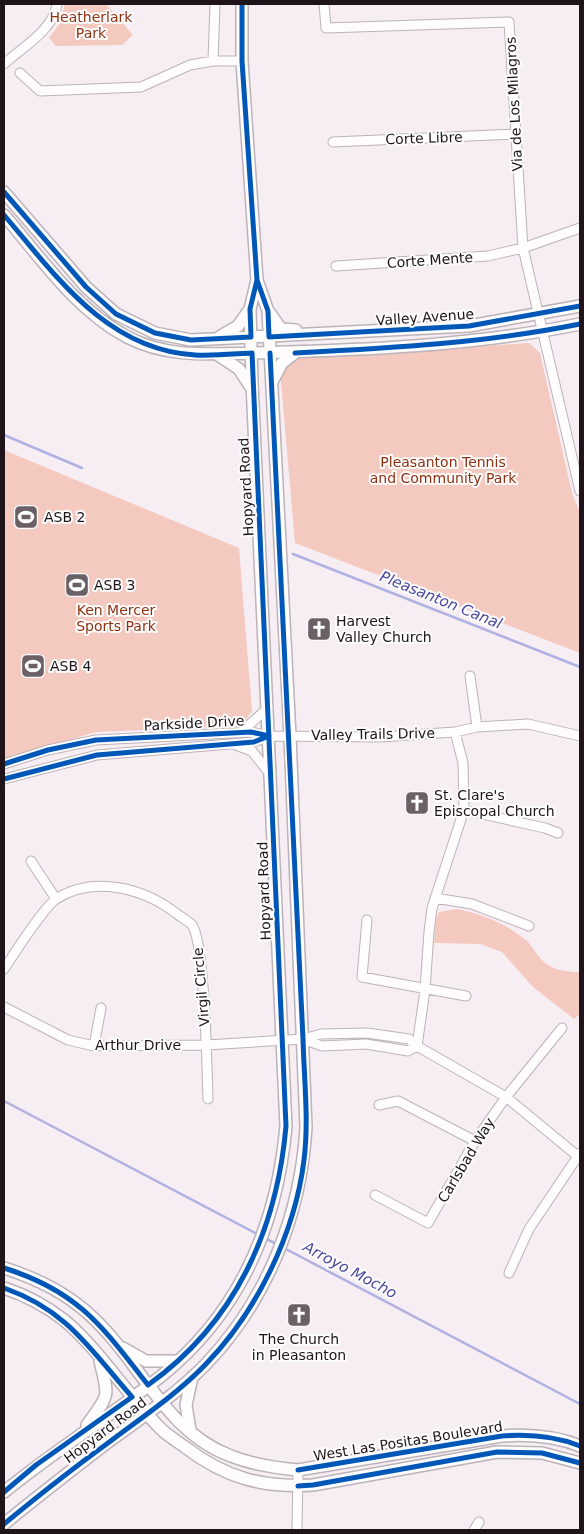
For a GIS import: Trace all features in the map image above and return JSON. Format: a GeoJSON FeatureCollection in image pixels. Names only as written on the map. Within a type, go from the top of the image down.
{"type":"FeatureCollection","features":[{"type":"Feature","properties":{"kind":"main road","name":"Hopyard Road"},"geometry":{"type":"LineString","coordinates":[[4,1492],[148,1385],[178,1361],[199,1339],[228,1303],[254,1260],[273,1207],[279,1180],[286,1126],[252,390],[250,309],[256,280],[242,61],[242,4]]}},
{"type":"Feature","properties":{"kind":"main road","name":"Valley Avenue"},"geometry":{"type":"LineString","coordinates":[[4,192],[86,287],[116,314],[155,333],[191,340],[469,326],[540,315],[580,306]]}},
{"type":"Feature","properties":{"kind":"main road","name":"Valley Avenue"},"geometry":{"type":"LineString","coordinates":[[4,215],[85,308],[109,326],[128,337],[155,348],[194,355],[295,353],[471,342],[543,332],[580,324]]}},
{"type":"Feature","properties":{"kind":"main road","name":"Hopyard Road"},"geometry":{"type":"LineString","coordinates":[[4,1524],[192,1377],[222,1345],[272,1269],[292,1216],[304,1160],[306,1127],[303,1039],[290,736],[268,310],[256,280]]}},
{"type":"Feature","properties":{"kind":"main road"},"geometry":{"type":"LineString","coordinates":[[216,339],[238,326],[250,309]]}},
{"type":"Feature","properties":{"kind":"main road"},"geometry":{"type":"LineString","coordinates":[[268,310],[281,329],[300,330],[310,335]]}},
{"type":"Feature","properties":{"kind":"main road"},"geometry":{"type":"LineString","coordinates":[[271,386],[282,363],[295,353]]}},
{"type":"Feature","properties":{"kind":"main road"},"geometry":{"type":"LineString","coordinates":[[216,354],[240,369],[252,390]]}},
{"type":"Feature","properties":{"kind":"main road","name":"West Las Positas Boulevard"},"geometry":{"type":"LineString","coordinates":[[4,1268],[46,1284],[68,1296],[92,1316],[174,1417],[209,1445],[231,1457],[277,1468],[298,1470],[524,1434],[548,1437],[580,1446]]}},
{"type":"Feature","properties":{"kind":"main road","name":"West Las Positas Boulevard"},"geometry":{"type":"LineString","coordinates":[[4,1288],[36,1302],[65,1321],[162,1430],[228,1474],[257,1482],[298,1486],[313,1485],[497,1452],[542,1453],[580,1463]]}},
{"type":"Feature","properties":{"kind":"main road"},"geometry":{"type":"LineString","coordinates":[[115,1343],[146,1360],[178,1361]]}},
{"type":"Feature","properties":{"kind":"main road"},"geometry":{"type":"LineString","coordinates":[[81,1433],[106,1399],[108,1392],[100,1359]]}},
{"type":"Feature","properties":{"kind":"main road"},"geometry":{"type":"LineString","coordinates":[[190,1430],[186,1405],[192,1377]]}},
{"type":"Feature","properties":{"kind":"street"},"geometry":{"type":"LineString","coordinates":[[4,64],[45,28],[57,4]]}},
{"type":"Feature","properties":{"kind":"street"},"geometry":{"type":"LineString","coordinates":[[214,61],[215,4]]}},
{"type":"Feature","properties":{"kind":"street","name":"Via de Los Milagros"},"geometry":{"type":"LineString","coordinates":[[324,4],[326,28],[509,22],[522,248],[540,315],[579,486]]}},
{"type":"Feature","properties":{"kind":"street"},"geometry":{"type":"LineString","coordinates":[[20,73],[40,91],[141,88],[190,65],[214,61],[242,61]]}},
{"type":"Feature","properties":{"kind":"street","name":"Corte Libre"},"geometry":{"type":"LineString","coordinates":[[333,142],[515,134]]}},
{"type":"Feature","properties":{"kind":"street","name":"Corte Mente"},"geometry":{"type":"LineString","coordinates":[[336,266],[488,256],[522,248],[580,228]]}},
{"type":"Feature","properties":{"kind":"street"},"geometry":{"type":"LineString","coordinates":[[470,676],[477,727]]}},
{"type":"Feature","properties":{"kind":"street"},"geometry":{"type":"LineString","coordinates":[[241,732],[268,708]]}},
{"type":"Feature","properties":{"kind":"street","name":"Valley Trails Drive"},"geometry":{"type":"LineString","coordinates":[[269,736],[380,737],[455,732],[477,727],[528,724],[580,736]]}},
{"type":"Feature","properties":{"kind":"street","name":"Parkside Drive"},"geometry":{"type":"LineString","coordinates":[[4,764],[48,750],[97,740],[241,732],[269,736]]}},
{"type":"Feature","properties":{"kind":"street"},"geometry":{"type":"LineString","coordinates":[[417,1046],[425,990],[428,932],[434,898],[464,810],[463,763],[455,732]]}},
{"type":"Feature","properties":{"kind":"street","name":"Parkside Drive"},"geometry":{"type":"LineString","coordinates":[[4,779],[97,755],[254,742],[269,736]]}},
{"type":"Feature","properties":{"kind":"street"},"geometry":{"type":"LineString","coordinates":[[233,744],[252,751],[270,774]]}},
{"type":"Feature","properties":{"kind":"street"},"geometry":{"type":"LineString","coordinates":[[464,810],[545,828],[558,833]]}},
{"type":"Feature","properties":{"kind":"street"},"geometry":{"type":"LineString","coordinates":[[31,861],[56,900]]}},
{"type":"Feature","properties":{"kind":"street","name":"Virgil Circle"},"geometry":{"type":"LineString","coordinates":[[4,969],[24,938],[56,900],[90,886],[120,888],[147,895],[169,908],[192,926],[200,955],[208,1099]]}},
{"type":"Feature","properties":{"kind":"street"},"geometry":{"type":"LineString","coordinates":[[434,898],[472,904],[529,926]]}},
{"type":"Feature","properties":{"kind":"street"},"geometry":{"type":"LineString","coordinates":[[367,920],[362,977],[466,996]]}},
{"type":"Feature","properties":{"kind":"street","name":"Arthur Drive"},"geometry":{"type":"LineString","coordinates":[[4,1007],[68,1040],[94,1046],[119,1048],[281,1040]]}},
{"type":"Feature","properties":{"kind":"street"},"geometry":{"type":"LineString","coordinates":[[94,1046],[101,1008]]}},
{"type":"Feature","properties":{"kind":"street","name":"Carlsbad Way"},"geometry":{"type":"LineString","coordinates":[[375,1195],[428,1223],[475,1142],[506,1097],[562,1028]]}},
{"type":"Feature","properties":{"kind":"street"},"geometry":{"type":"LineString","coordinates":[[281,1040],[303,1039],[322,1046],[366,1044],[408,1051],[417,1046]]}},
{"type":"Feature","properties":{"kind":"street"},"geometry":{"type":"LineString","coordinates":[[417,1046],[506,1097],[580,1156],[529,1229],[509,1273]]}},
{"type":"Feature","properties":{"kind":"street"},"geometry":{"type":"LineString","coordinates":[[379,1105],[398,1101],[475,1142]]}},
{"type":"Feature","properties":{"kind":"street"},"geometry":{"type":"LineString","coordinates":[[297,1530],[298,1470]]}},
{"type":"Feature","properties":{"kind":"green space","name":"Heatherlark Park"},"geometry":{"type":"Polygon","coordinates":[[[65,4],[106,4],[133,35],[122,45],[56,46],[49,38],[60,23],[65,4]]]}},
{"type":"Feature","properties":{"kind":"green space","name":"Pleasanton Tennis and Community Park"},"geometry":{"type":"Polygon","coordinates":[[[529,343],[540,353],[572,493],[580,513],[580,653],[295,543],[279,359],[529,343]]]}},
{"type":"Feature","properties":{"kind":"green space","name":"Ken Mercer Sports Park"},"geometry":{"type":"Polygon","coordinates":[[[4,450],[239,548],[252,711],[241,726],[96,732],[4,760],[4,450]]]}},
{"type":"Feature","properties":{"kind":"green space"},"geometry":{"type":"Polygon","coordinates":[[[457,909],[485,917],[503,925],[527,941],[539,957],[549,966],[564,971],[580,972],[580,1014],[574,1019],[533,987],[502,952],[480,944],[434,943],[436,919],[439,912],[457,909]]]}},
{"type":"Feature","properties":{"kind":"waterway","name":"Pleasanton Canal"},"geometry":{"type":"LineString","coordinates":[[4,435],[82,468]]}},
{"type":"Feature","properties":{"kind":"waterway","name":"Pleasanton Canal"},"geometry":{"type":"LineString","coordinates":[[293,554],[580,667]]}},
{"type":"Feature","properties":{"kind":"waterway","name":"Arroyo Mocho"},"geometry":{"type":"LineString","coordinates":[[4,1101],[259,1235]]}},
{"type":"Feature","properties":{"kind":"waterway","name":"Arroyo Mocho"},"geometry":{"type":"LineString","coordinates":[[264,1238],[277,1244]]}},
{"type":"Feature","properties":{"kind":"waterway","name":"Arroyo Mocho"},"geometry":{"type":"LineString","coordinates":[[284,1248],[580,1404]]}},
{"type":"Feature","properties":{"kind":"cycle path"},"geometry":{"type":"LineString","coordinates":[[4,192],[86,287],[116,314],[155,333],[191,340],[251,337],[250,309],[257,280],[242,61],[242,4]]}},
{"type":"Feature","properties":{"kind":"cycle path"},"geometry":{"type":"LineString","coordinates":[[4,215],[43,262],[86,306],[110,325],[135,340],[164,350],[195,355],[252,353],[286,1126],[273,1202],[261,1237],[246,1271],[228,1303],[205,1333],[179,1360],[148,1385],[102,1328],[86,1313],[51,1288],[30,1277],[4,1268]]}},
{"type":"Feature","properties":{"kind":"cycle path"},"geometry":{"type":"LineString","coordinates":[[257,280],[268,311],[269,337],[469,326],[580,306]]}},
{"type":"Feature","properties":{"kind":"cycle path"},"geometry":{"type":"LineString","coordinates":[[295,353],[403,347],[474,340],[580,324]]}},
{"type":"Feature","properties":{"kind":"cycle path"},"geometry":{"type":"LineString","coordinates":[[4,1524],[68,1473],[171,1396],[194,1376],[224,1344],[257,1296],[271,1270],[292,1215],[299,1188],[304,1160],[306,1100],[270,353]]}},
{"type":"Feature","properties":{"kind":"cycle path"},"geometry":{"type":"LineString","coordinates":[[4,764],[48,750],[96,740],[251,732],[269,736]]}},
{"type":"Feature","properties":{"kind":"cycle path"},"geometry":{"type":"LineString","coordinates":[[4,779],[97,755],[254,742],[269,736]]}},
{"type":"Feature","properties":{"kind":"cycle path"},"geometry":{"type":"LineString","coordinates":[[4,1288],[26,1297],[61,1320],[90,1347],[132,1397],[36,1465],[4,1492]]}},
{"type":"Feature","properties":{"kind":"cycle path"},"geometry":{"type":"LineString","coordinates":[[298,1470],[502,1436],[542,1436],[580,1446]]}},
{"type":"Feature","properties":{"kind":"cycle path"},"geometry":{"type":"LineString","coordinates":[[298,1486],[313,1485],[497,1452],[542,1453],[580,1463]]}},
{"type":"Feature","properties":{"kind":"place","name":"ASB 2"},"geometry":{"type":"Point","coordinates":[26,517]}},
{"type":"Feature","properties":{"kind":"place","name":"ASB 3"},"geometry":{"type":"Point","coordinates":[77,585]}},
{"type":"Feature","properties":{"kind":"place","name":"Harvest Valley Church"},"geometry":{"type":"Point","coordinates":[319,629]}},
{"type":"Feature","properties":{"kind":"place","name":"ASB 4"},"geometry":{"type":"Point","coordinates":[33,666]}},
{"type":"Feature","properties":{"kind":"place","name":"St. Clare's Episcopal Church"},"geometry":{"type":"Point","coordinates":[417,803]}},
{"type":"Feature","properties":{"kind":"place","name":"The Church in Pleasanton"},"geometry":{"type":"Point","coordinates":[299,1315]}}]}
